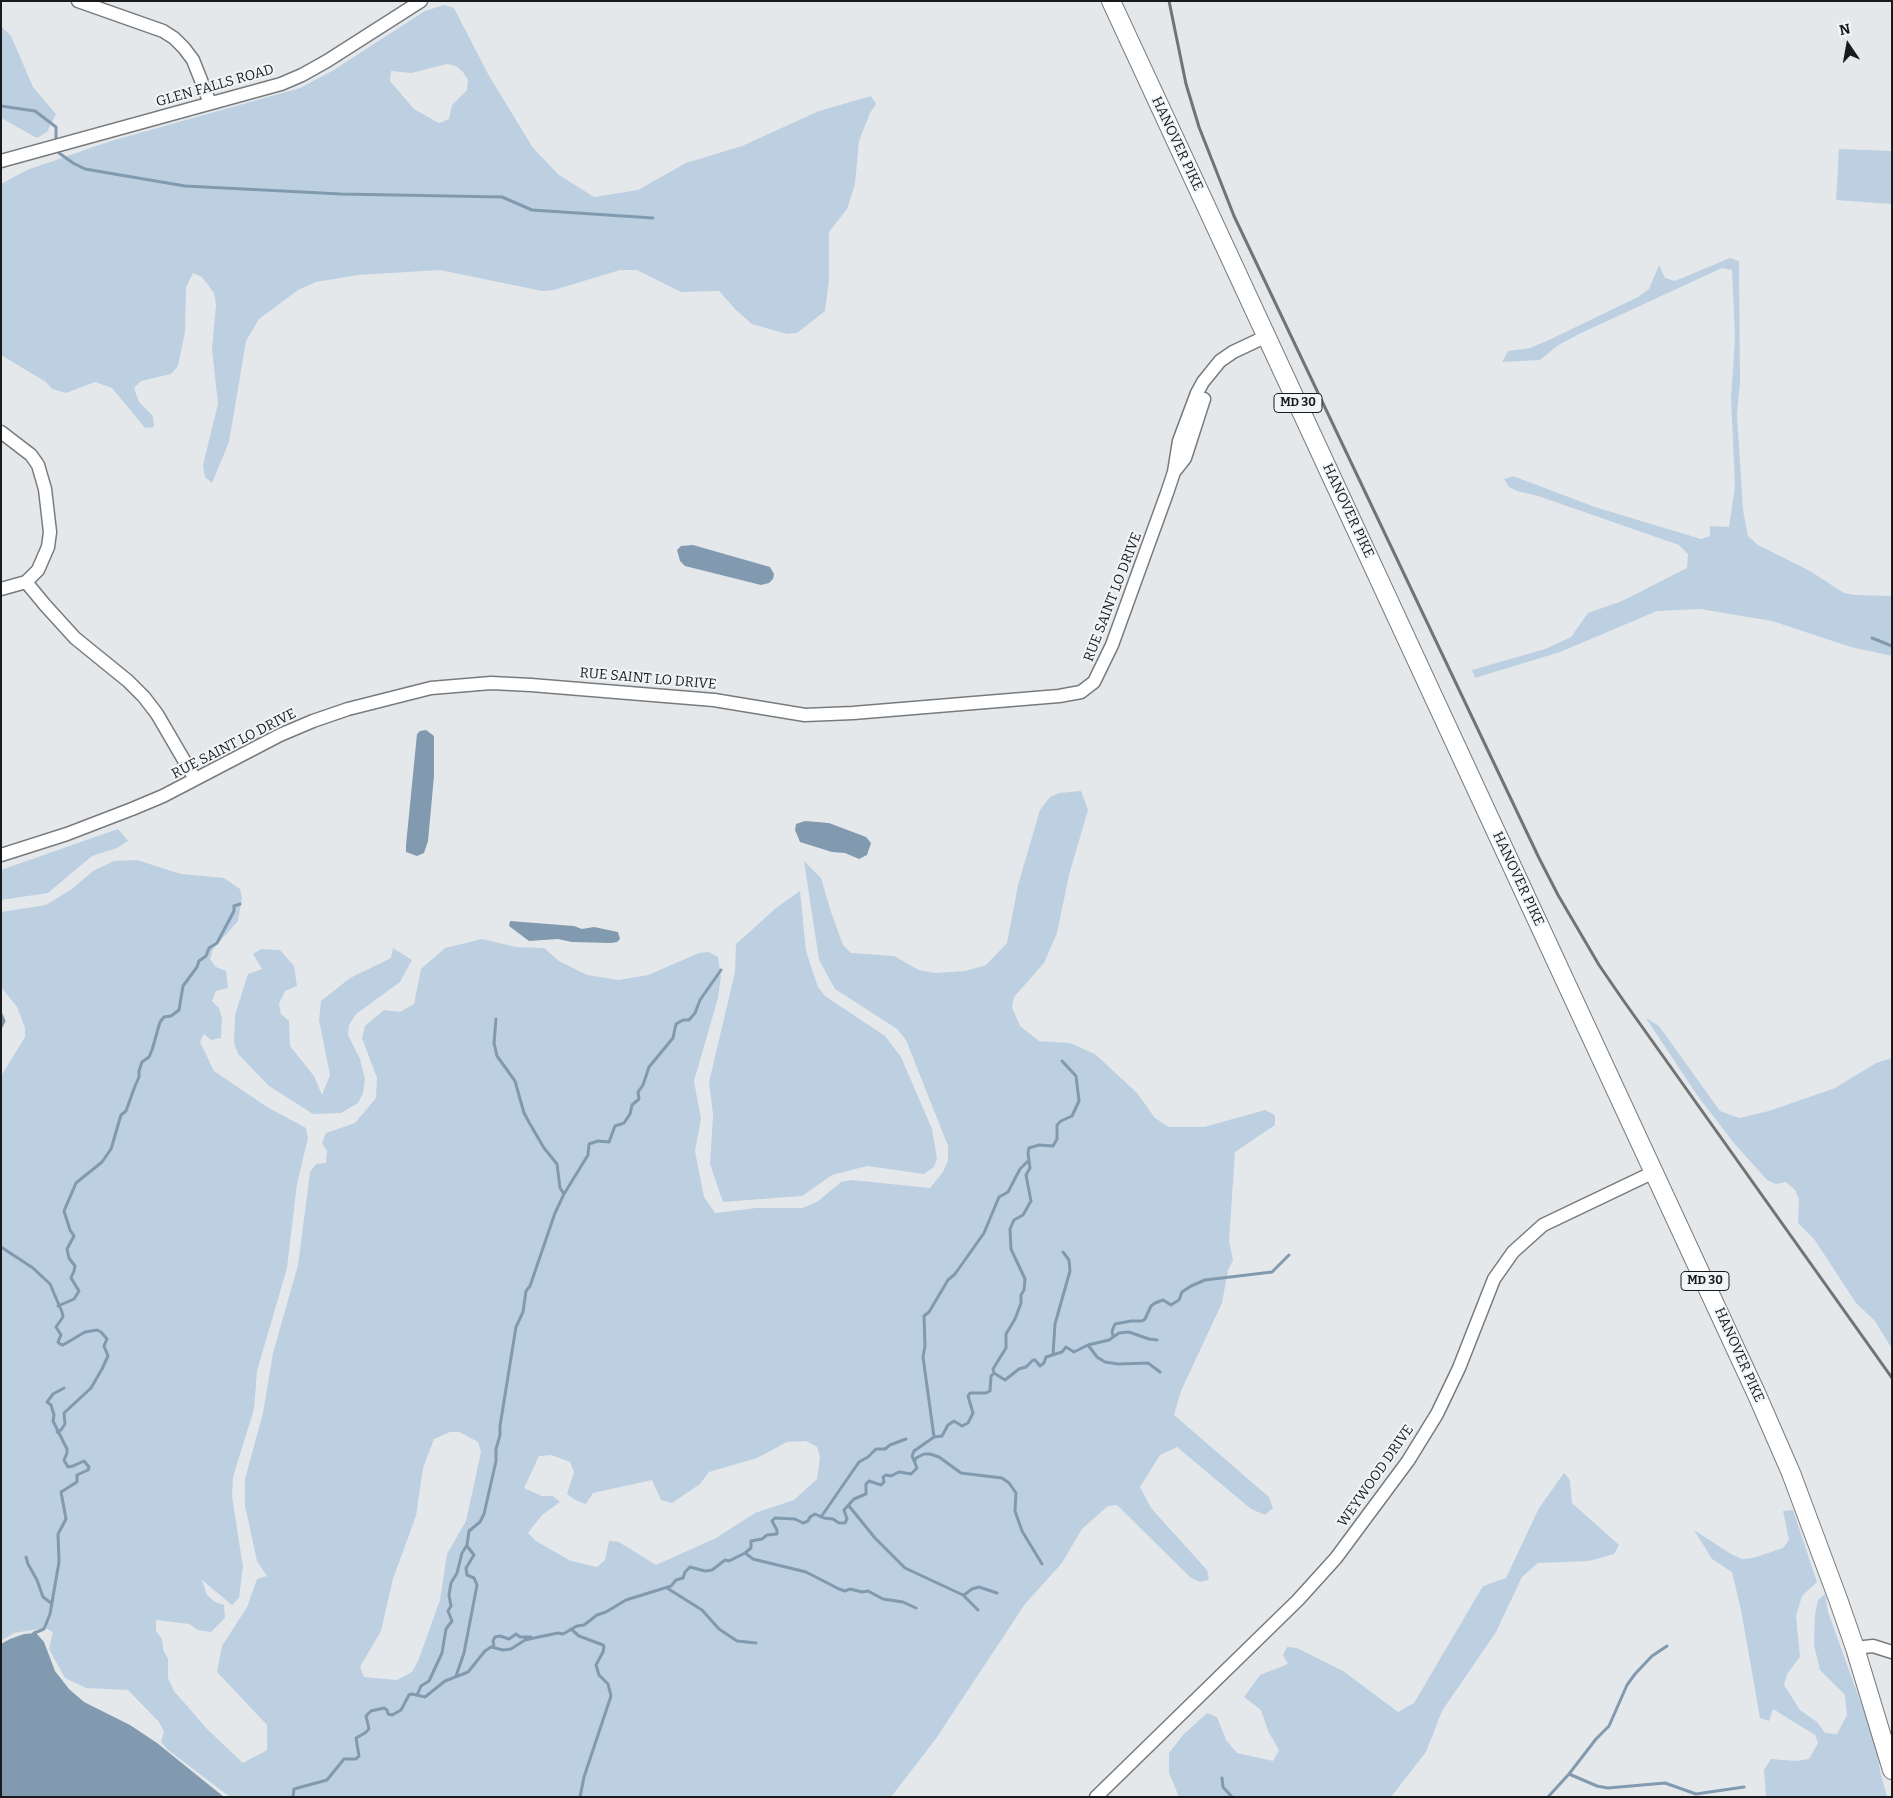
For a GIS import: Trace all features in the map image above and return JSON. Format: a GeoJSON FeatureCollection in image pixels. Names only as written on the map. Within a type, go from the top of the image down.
{"type":"FeatureCollection","features":[{"type":"Feature","properties":{"kind":"highway","name":"HANOVER PIKE"},"geometry":{"type":"LineString","coordinates":[[1111,1],[1738,1353],[1791,1473],[1855,1648],[1892,1770]]}},
{"type":"Feature","properties":{"kind":"street"},"geometry":{"type":"LineString","coordinates":[[78,1],[163,31],[174,38],[192,60],[210,103]]}},
{"type":"Feature","properties":{"kind":"street","name":"GLEN FALLS ROAD"},"geometry":{"type":"LineString","coordinates":[[1,161],[281,84],[327,61],[421,1]]}},
{"type":"Feature","properties":{"kind":"street","name":"RUE SAINT LO DRIVE"},"geometry":{"type":"LineString","coordinates":[[1,855],[67,834],[132,809],[280,735],[313,721],[398,695],[431,688],[491,683],[531,685],[740,703],[804,715],[853,713],[1059,696],[1081,692],[1094,682],[1112,644],[1174,472],[1177,448],[1197,393],[1203,382],[1220,361],[1233,352],[1266,336]]}},
{"type":"Feature","properties":{"kind":"street"},"geometry":{"type":"LineString","coordinates":[[1,432],[31,455],[38,465],[45,489],[50,532],[48,547],[38,570],[26,582],[1,588]]}},
{"type":"Feature","properties":{"kind":"street"},"geometry":{"type":"LineString","coordinates":[[26,582],[75,638],[128,681],[144,697],[158,714],[195,779]]}},
{"type":"Feature","properties":{"kind":"street","name":"WEYWOOD DRIVE"},"geometry":{"type":"LineString","coordinates":[[1096,1797],[1298,1600],[1336,1558],[1408,1461],[1437,1414],[1459,1368],[1494,1278],[1512,1252],[1543,1225],[1654,1172]]}},
{"type":"Feature","properties":{"kind":"street"},"geometry":{"type":"LineString","coordinates":[[1855,1648],[1872,1646],[1892,1652]]}},
{"type":"Feature","properties":{"kind":"shaded area"},"geometry":{"type":"Polygon","coordinates":[[[444,5],[454,8],[488,74],[533,148],[559,175],[594,197],[638,190],[686,163],[742,146],[819,111],[871,96],[876,104],[870,113],[859,141],[855,184],[847,209],[829,232],[829,279],[825,311],[797,333],[787,334],[752,324],[719,291],[681,292],[637,270],[620,270],[554,290],[542,291],[440,270],[358,275],[316,282],[298,290],[259,319],[246,341],[229,442],[212,483],[205,477],[203,465],[218,404],[212,349],[216,305],[214,293],[202,277],[193,273],[186,287],[185,332],[178,366],[171,374],[141,381],[134,388],[139,402],[153,416],[154,427],[145,428],[112,388],[95,382],[66,393],[52,389],[46,382],[1,355],[1,184],[27,170],[111,141],[300,88],[332,71],[425,11],[444,5]],[[447,64],[411,73],[391,71],[390,81],[414,109],[439,123],[449,119],[452,105],[467,90],[468,80],[456,66],[447,64]]]}},
{"type":"Feature","properties":{"kind":"shaded area"},"geometry":{"type":"Polygon","coordinates":[[[1,26],[11,36],[33,87],[56,114],[47,132],[37,138],[1,118],[1,26]]]}},
{"type":"Feature","properties":{"kind":"shaded area"},"geometry":{"type":"Polygon","coordinates":[[[1839,149],[1892,151],[1892,204],[1836,200],[1839,149]]]}},
{"type":"Feature","properties":{"kind":"shaded area"},"geometry":{"type":"Polygon","coordinates":[[[1730,258],[1739,261],[1740,383],[1737,414],[1743,510],[1748,536],[1758,545],[1810,571],[1844,593],[1892,596],[1892,656],[1851,647],[1772,621],[1700,609],[1657,611],[1560,652],[1475,678],[1472,670],[1545,649],[1571,637],[1588,613],[1622,601],[1687,568],[1688,554],[1679,545],[1538,496],[1517,491],[1509,487],[1504,479],[1513,476],[1595,507],[1701,539],[1710,536],[1710,526],[1729,527],[1735,487],[1731,398],[1735,338],[1732,270],[1722,268],[1579,334],[1557,346],[1540,360],[1502,362],[1508,351],[1530,348],[1638,297],[1649,289],[1659,265],[1665,278],[1675,281],[1730,258]]]}},
{"type":"Feature","properties":{"kind":"shaded area"},"geometry":{"type":"Polygon","coordinates":[[[693,545],[770,567],[774,574],[773,579],[769,583],[761,585],[685,566],[680,561],[677,550],[681,546],[693,545]]]}},
{"type":"Feature","properties":{"kind":"shaded area"},"geometry":{"type":"Polygon","coordinates":[[[426,730],[434,736],[434,776],[428,841],[424,853],[417,856],[406,852],[406,845],[417,734],[420,731],[426,730]]]}},
{"type":"Feature","properties":{"kind":"shaded area"},"geometry":{"type":"Polygon","coordinates":[[[1081,791],[1088,810],[1069,875],[1057,933],[1044,963],[1014,997],[1012,1007],[1020,1026],[1039,1041],[1070,1043],[1095,1054],[1137,1093],[1155,1118],[1169,1127],[1204,1127],[1265,1110],[1275,1115],[1275,1125],[1235,1152],[1229,1241],[1233,1260],[1228,1270],[1222,1303],[1181,1391],[1174,1415],[1269,1497],[1273,1508],[1265,1515],[1251,1509],[1177,1447],[1160,1455],[1140,1487],[1151,1508],[1207,1570],[1209,1580],[1200,1582],[1191,1578],[1117,1505],[1108,1506],[1082,1529],[1062,1563],[1025,1604],[935,1740],[891,1797],[230,1797],[168,1750],[161,1742],[164,1732],[159,1722],[128,1690],[86,1688],[65,1678],[49,1649],[53,1632],[45,1628],[14,1633],[1,1641],[1,1076],[25,1037],[25,1028],[17,1007],[1,987],[1,912],[46,905],[72,889],[93,871],[114,861],[137,860],[181,874],[224,878],[240,889],[242,898],[238,921],[213,949],[210,959],[216,967],[226,971],[228,988],[216,991],[212,1001],[219,1008],[222,1018],[221,1038],[211,1040],[204,1034],[200,1042],[214,1071],[267,1107],[306,1128],[308,1138],[297,1184],[287,1268],[257,1371],[254,1409],[233,1477],[232,1496],[243,1567],[239,1598],[232,1605],[202,1580],[207,1595],[215,1602],[224,1605],[225,1618],[211,1632],[198,1630],[189,1624],[156,1620],[156,1631],[162,1639],[163,1649],[168,1659],[168,1678],[174,1691],[208,1730],[243,1763],[267,1750],[267,1725],[217,1672],[222,1646],[247,1607],[257,1579],[267,1576],[257,1561],[245,1506],[245,1479],[263,1413],[273,1353],[298,1265],[310,1172],[316,1164],[326,1163],[327,1151],[322,1143],[326,1133],[355,1123],[376,1098],[377,1078],[362,1038],[365,1026],[384,1010],[400,1012],[414,1004],[421,969],[445,948],[482,939],[516,947],[544,948],[559,961],[587,975],[619,980],[648,975],[699,953],[709,952],[718,957],[721,976],[718,998],[694,1081],[701,1119],[695,1151],[704,1197],[715,1213],[756,1208],[802,1208],[817,1202],[841,1182],[852,1180],[930,1188],[943,1172],[948,1160],[948,1146],[906,1040],[897,1029],[835,989],[819,960],[804,861],[821,878],[843,945],[851,953],[894,956],[919,970],[936,973],[965,971],[986,965],[1007,943],[1018,885],[1040,810],[1050,797],[1059,793],[1081,791]],[[450,1432],[434,1439],[423,1468],[416,1516],[393,1579],[381,1631],[360,1667],[364,1677],[397,1680],[412,1672],[418,1661],[440,1600],[447,1554],[466,1521],[481,1452],[478,1442],[459,1432],[450,1432]],[[806,1441],[787,1442],[757,1458],[709,1472],[700,1484],[672,1503],[661,1500],[652,1480],[593,1493],[586,1504],[575,1500],[567,1494],[574,1472],[570,1462],[551,1455],[539,1456],[524,1488],[542,1496],[553,1496],[560,1502],[542,1515],[528,1533],[536,1541],[571,1561],[597,1567],[605,1560],[609,1541],[619,1542],[656,1565],[716,1538],[755,1513],[794,1500],[817,1479],[820,1457],[817,1447],[806,1441]]]}},
{"type":"Feature","properties":{"kind":"shaded area"},"geometry":{"type":"Polygon","coordinates":[[[805,821],[829,823],[866,837],[871,843],[867,855],[859,859],[845,853],[832,852],[800,842],[795,830],[796,824],[805,821]]]}},
{"type":"Feature","properties":{"kind":"shaded area"},"geometry":{"type":"Polygon","coordinates":[[[118,829],[128,841],[117,848],[92,856],[48,893],[1,900],[1,870],[118,829]]]}},
{"type":"Feature","properties":{"kind":"shaded area"},"geometry":{"type":"Polygon","coordinates":[[[800,891],[806,951],[818,987],[825,996],[885,1036],[901,1057],[932,1129],[937,1158],[934,1167],[924,1174],[867,1166],[832,1175],[802,1196],[723,1202],[710,1164],[713,1115],[709,1082],[735,972],[736,944],[776,908],[800,891]]]}},
{"type":"Feature","properties":{"kind":"shaded area"},"geometry":{"type":"Polygon","coordinates":[[[510,921],[574,926],[582,929],[594,927],[618,932],[620,939],[617,942],[611,943],[572,942],[558,939],[529,941],[509,926],[510,921]]]}},
{"type":"Feature","properties":{"kind":"shaded area"},"geometry":{"type":"Polygon","coordinates":[[[393,948],[412,960],[400,982],[356,1014],[349,1025],[348,1035],[360,1059],[365,1079],[363,1093],[358,1103],[341,1113],[313,1114],[269,1086],[238,1054],[234,1043],[235,1015],[248,974],[262,969],[253,954],[261,949],[280,950],[294,966],[297,986],[285,991],[279,1004],[281,1014],[289,1021],[290,1046],[314,1076],[322,1095],[330,1075],[319,1020],[321,1001],[350,978],[391,958],[393,948]]]}},
{"type":"Feature","properties":{"kind":"shaded area"},"geometry":{"type":"Polygon","coordinates":[[[1646,1018],[1659,1026],[1720,1111],[1739,1118],[1769,1111],[1835,1088],[1876,1063],[1892,1058],[1892,1349],[1875,1321],[1856,1303],[1814,1239],[1798,1223],[1799,1199],[1795,1190],[1786,1182],[1776,1184],[1767,1180],[1733,1142],[1697,1095],[1646,1018]]]}},
{"type":"Feature","properties":{"kind":"shaded area"},"geometry":{"type":"Polygon","coordinates":[[[1564,1473],[1570,1480],[1572,1503],[1619,1545],[1614,1554],[1589,1561],[1538,1563],[1522,1577],[1496,1632],[1442,1711],[1426,1752],[1391,1797],[1179,1797],[1169,1773],[1169,1753],[1183,1735],[1207,1713],[1217,1717],[1226,1740],[1237,1753],[1273,1761],[1279,1750],[1268,1731],[1261,1710],[1244,1697],[1260,1675],[1288,1664],[1283,1655],[1287,1647],[1297,1648],[1343,1671],[1398,1712],[1414,1703],[1483,1586],[1506,1578],[1539,1508],[1564,1473]]]}},
{"type":"Feature","properties":{"kind":"shaded area"},"geometry":{"type":"Polygon","coordinates":[[[1793,1510],[1817,1582],[1802,1596],[1796,1616],[1800,1657],[1787,1674],[1784,1685],[1800,1710],[1817,1722],[1825,1733],[1837,1734],[1847,1715],[1845,1695],[1820,1670],[1814,1645],[1815,1614],[1818,1600],[1825,1594],[1828,1612],[1876,1745],[1887,1797],[1766,1797],[1764,1770],[1771,1759],[1796,1761],[1809,1759],[1818,1743],[1815,1735],[1773,1709],[1769,1721],[1760,1718],[1741,1610],[1732,1572],[1712,1559],[1694,1530],[1731,1554],[1742,1559],[1753,1558],[1783,1548],[1789,1540],[1783,1511],[1793,1510]]]}},
{"type":"Feature","properties":{"kind":"shaded area"},"geometry":{"type":"Polygon","coordinates":[[[36,1633],[44,1642],[55,1671],[69,1689],[84,1702],[130,1725],[157,1743],[224,1797],[1,1797],[1,1644],[24,1634],[36,1633]]]}},
{"type":"Feature","properties":{"kind":"waterway"},"geometry":{"type":"LineString","coordinates":[[1,106],[35,111],[56,127],[56,141]]}},
{"type":"Feature","properties":{"kind":"waterway"},"geometry":{"type":"LineString","coordinates":[[58,147],[59,153],[85,169],[185,186],[341,194],[502,197],[532,210],[653,218]]}},
{"type":"Feature","properties":{"kind":"waterway"},"geometry":{"type":"LineString","coordinates":[[1872,638],[1892,646]]}},
{"type":"Feature","properties":{"kind":"waterway"},"geometry":{"type":"LineString","coordinates":[[58,1306],[74,1299],[79,1291],[71,1278],[75,1266],[69,1258],[67,1249],[74,1236],[64,1211],[76,1183],[102,1162],[111,1149],[121,1115],[126,1111],[139,1077],[142,1062],[149,1057],[152,1050],[160,1022],[164,1017],[171,1016],[179,1010],[183,986],[197,967],[199,961],[206,956],[209,948],[217,943],[234,911],[234,906],[240,904]]}},
{"type":"Feature","properties":{"kind":"waterway"},"geometry":{"type":"LineString","coordinates":[[417,1695],[421,1686],[429,1681],[442,1653],[446,1629],[452,1621],[448,1611],[451,1606],[449,1595],[451,1583],[457,1573],[462,1553],[467,1545],[469,1531],[480,1522],[484,1514],[496,1461],[496,1449],[500,1435],[516,1327],[523,1312],[526,1291],[530,1286],[555,1213],[564,1194],[588,1155],[589,1144],[598,1141],[609,1142],[615,1126],[624,1123],[630,1114],[632,1105],[639,1099],[638,1092],[643,1085],[649,1067],[673,1038],[676,1024],[683,1020],[689,1020],[695,1013],[700,1000],[721,970]]}},
{"type":"Feature","properties":{"kind":"waterway"},"geometry":{"type":"LineString","coordinates":[[1,1014],[4,1021],[1,1027]]}},
{"type":"Feature","properties":{"kind":"waterway"},"geometry":{"type":"LineString","coordinates":[[496,1019],[494,1043],[497,1056],[515,1081],[524,1113],[530,1124],[544,1148],[557,1164],[560,1188],[564,1194]]}},
{"type":"Feature","properties":{"kind":"waterway"},"geometry":{"type":"LineString","coordinates":[[293,1797],[294,1789],[327,1780],[344,1759],[356,1759],[359,1756],[356,1738],[369,1729],[366,1716],[371,1711],[384,1708],[388,1714],[392,1715],[401,1710],[409,1695],[425,1697],[445,1681],[468,1672],[485,1651],[491,1647],[503,1650],[511,1649],[525,1640],[558,1633],[563,1634],[577,1626],[584,1625],[597,1615],[626,1600],[671,1586],[676,1580],[683,1578],[685,1572],[690,1567],[705,1571],[712,1570],[725,1560],[729,1561],[745,1553],[751,1548],[751,1541],[762,1539],[767,1535],[777,1534],[772,1521],[775,1518],[795,1519],[803,1523],[815,1514],[833,1519],[839,1523],[845,1523],[847,1519],[844,1510],[854,1499],[866,1494],[866,1484],[869,1481],[881,1485],[884,1482],[883,1477],[886,1475],[891,1476],[899,1472],[911,1474],[917,1468],[912,1456],[914,1451],[934,1437],[942,1436],[948,1425],[954,1421],[962,1426],[968,1423],[973,1413],[968,1396],[970,1393],[986,1393],[990,1391],[991,1376],[994,1373],[993,1369],[1006,1348],[1006,1334],[1015,1319],[1024,1290],[1025,1279],[1011,1249],[1010,1229],[1014,1220],[1023,1215],[1031,1201],[1026,1175],[1030,1168],[1029,1148],[1039,1145],[1053,1146],[1057,1139],[1057,1125],[1072,1116],[1079,1101],[1076,1076],[1062,1061]]}},
{"type":"Feature","properties":{"kind":"waterway"},"geometry":{"type":"LineString","coordinates":[[934,1437],[923,1357],[925,1346],[924,1316],[929,1312],[948,1280],[955,1274],[984,1233],[999,1197],[1008,1192],[1020,1169],[1028,1161]]}},
{"type":"Feature","properties":{"kind":"waterway"},"geometry":{"type":"LineString","coordinates":[[1,1247],[33,1268],[50,1284],[63,1317],[56,1327],[61,1335],[58,1342],[60,1344],[63,1345],[85,1332],[97,1330],[107,1339],[104,1346],[108,1356],[102,1369],[91,1388],[64,1413],[65,1424],[57,1432]]}},
{"type":"Feature","properties":{"kind":"waterway"},"geometry":{"type":"LineString","coordinates":[[1053,1354],[1055,1324],[1070,1271],[1069,1260],[1063,1252]]}},
{"type":"Feature","properties":{"kind":"waterway"},"geometry":{"type":"LineString","coordinates":[[1113,1336],[1112,1331],[1115,1324],[1142,1321],[1155,1303],[1163,1300],[1171,1305],[1179,1300],[1182,1292],[1191,1286],[1205,1280],[1272,1272],[1289,1255]]}},
{"type":"Feature","properties":{"kind":"waterway"},"geometry":{"type":"LineString","coordinates":[[994,1373],[1005,1380],[1019,1369],[1026,1367],[1033,1360],[1040,1366],[1044,1363],[1046,1357],[1062,1352],[1066,1347],[1074,1352],[1088,1345],[1109,1340],[1119,1333],[1129,1332],[1157,1340]]}},
{"type":"Feature","properties":{"kind":"waterway"},"geometry":{"type":"LineString","coordinates":[[1088,1345],[1097,1357],[1105,1362],[1118,1364],[1148,1363],[1160,1372]]}},
{"type":"Feature","properties":{"kind":"waterway"},"geometry":{"type":"LineString","coordinates":[[32,1637],[34,1633],[44,1629],[50,1614],[59,1562],[58,1534],[66,1519],[61,1492],[77,1482],[77,1475],[88,1470],[89,1467],[84,1461],[68,1467],[64,1460],[67,1449],[53,1421],[54,1415],[51,1405],[47,1402],[53,1394],[64,1388]]}},
{"type":"Feature","properties":{"kind":"waterway"},"geometry":{"type":"LineString","coordinates":[[821,1517],[859,1462],[876,1449],[885,1449],[906,1439]]}},
{"type":"Feature","properties":{"kind":"waterway"},"geometry":{"type":"LineString","coordinates":[[915,1461],[916,1458],[924,1454],[930,1454],[939,1457],[961,1473],[1002,1478],[1009,1483],[1016,1493],[1015,1511],[1022,1531],[1042,1564]]}},
{"type":"Feature","properties":{"kind":"waterway"},"geometry":{"type":"LineString","coordinates":[[849,1506],[875,1538],[905,1568],[963,1595],[978,1610]]}},
{"type":"Feature","properties":{"kind":"waterway"},"geometry":{"type":"LineString","coordinates":[[456,1676],[464,1653],[477,1585],[474,1578],[467,1575],[466,1568],[474,1555],[467,1546]]}},
{"type":"Feature","properties":{"kind":"waterway"},"geometry":{"type":"LineString","coordinates":[[745,1553],[753,1559],[806,1572],[845,1591],[850,1589],[862,1592],[868,1591],[883,1599],[903,1602],[916,1608]]}},
{"type":"Feature","properties":{"kind":"waterway"},"geometry":{"type":"LineString","coordinates":[[26,1557],[43,1597],[51,1603]]}},
{"type":"Feature","properties":{"kind":"waterway"},"geometry":{"type":"LineString","coordinates":[[964,1595],[972,1589],[979,1587],[997,1593]]}},
{"type":"Feature","properties":{"kind":"waterway"},"geometry":{"type":"LineString","coordinates":[[667,1588],[702,1610],[719,1629],[737,1641],[756,1643]]}},
{"type":"Feature","properties":{"kind":"waterway"},"geometry":{"type":"LineString","coordinates":[[571,1629],[579,1636],[603,1645],[603,1652],[596,1665],[599,1675],[608,1684],[611,1696],[584,1777],[580,1797]]}},
{"type":"Feature","properties":{"kind":"waterway"},"geometry":{"type":"LineString","coordinates":[[494,1647],[493,1641],[495,1637],[500,1636],[509,1639],[516,1634],[520,1637],[531,1637]]}},
{"type":"Feature","properties":{"kind":"waterway"},"geometry":{"type":"LineString","coordinates":[[1548,1797],[1609,1726],[1627,1685],[1635,1674],[1652,1656],[1667,1646]]}},
{"type":"Feature","properties":{"kind":"waterway"},"geometry":{"type":"LineString","coordinates":[[1569,1774],[1597,1786],[1608,1788],[1665,1783],[1696,1794],[1744,1787]]}},
{"type":"Feature","properties":{"kind":"waterway"},"geometry":{"type":"LineString","coordinates":[[1222,1778],[1223,1787],[1232,1797]]}},
{"type":"Feature","properties":{"kind":"railway"},"geometry":{"type":"LineString","coordinates":[[1169,1],[1186,84],[1199,127],[1234,216],[1558,895],[1599,965],[1623,1000],[1892,1378]]}}]}
